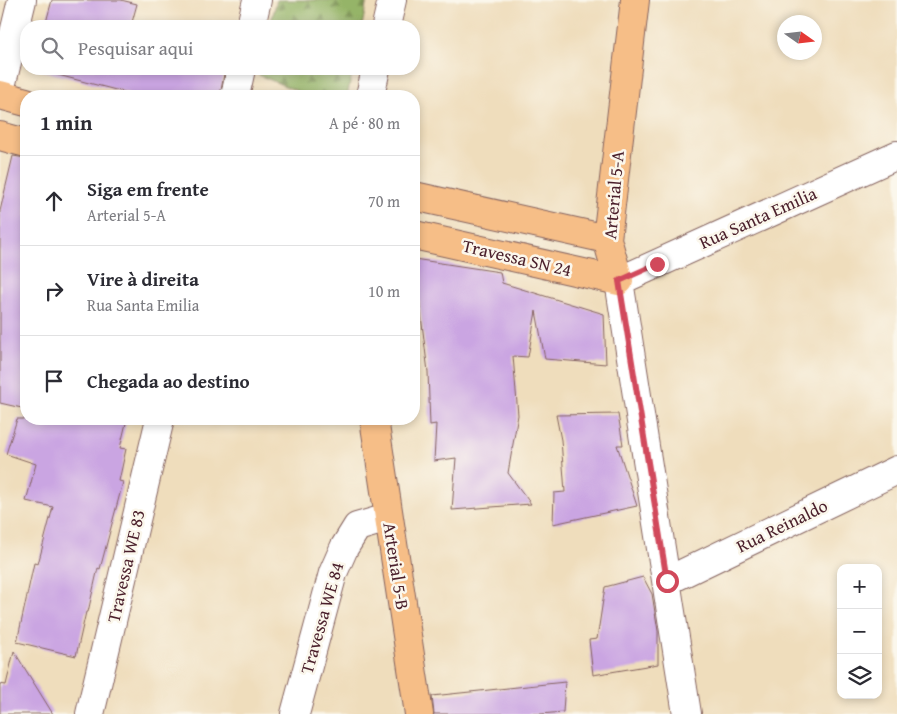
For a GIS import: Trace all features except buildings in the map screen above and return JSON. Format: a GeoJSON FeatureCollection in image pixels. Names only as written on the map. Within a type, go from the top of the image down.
{"type":"FeatureCollection","features":[{"type":"Feature","properties":{"kind":"main road","name":"Arterial 5-A"},"geometry":{"type":"LineString","coordinates":[[619,281],[607,239],[635,0]]}},
{"type":"Feature","properties":{"kind":"main road"},"geometry":{"type":"LineString","coordinates":[[0,95],[20,100]]}},
{"type":"Feature","properties":{"kind":"main road"},"geometry":{"type":"LineString","coordinates":[[0,136],[20,141]]}},
{"type":"Feature","properties":{"kind":"main road"},"geometry":{"type":"LineString","coordinates":[[420,197],[607,239]]}},
{"type":"Feature","properties":{"kind":"main road","name":"Travessa SN 24"},"geometry":{"type":"LineString","coordinates":[[420,236],[619,281]]}},
{"type":"Feature","properties":{"kind":"main road","name":"Arterial 5-B"},"geometry":{"type":"LineString","coordinates":[[375,425],[419,714]]}},
{"type":"Feature","properties":{"kind":"street"},"geometry":{"type":"LineString","coordinates":[[0,91],[22,0]]}},
{"type":"Feature","properties":{"kind":"street"},"geometry":{"type":"LineString","coordinates":[[252,20],[257,0]]}},
{"type":"Feature","properties":{"kind":"street"},"geometry":{"type":"LineString","coordinates":[[387,20],[392,0]]}},
{"type":"Feature","properties":{"kind":"street"},"geometry":{"type":"LineString","coordinates":[[236,90],[240,75]]}},
{"type":"Feature","properties":{"kind":"street"},"geometry":{"type":"LineString","coordinates":[[371,90],[375,75]]}},
{"type":"Feature","properties":{"kind":"street","name":"Rua Santa Emilia"},"geometry":{"type":"LineString","coordinates":[[619,281],[897,155]]}},
{"type":"Feature","properties":{"kind":"street","name":"Arterial 5-A"},"geometry":{"type":"LineString","coordinates":[[619,281],[687,714]]}},
{"type":"Feature","properties":{"kind":"street","name":"Travessa WE 83"},"geometry":{"type":"LineString","coordinates":[[90,714],[159,425]]}},
{"type":"Feature","properties":{"kind":"street","name":"Rua Reinaldo"},"geometry":{"type":"LineString","coordinates":[[667,581],[897,470]]}},
{"type":"Feature","properties":{"kind":"street","name":"Travessa WE 84"},"geometry":{"type":"LineString","coordinates":[[295,714],[333,573],[344,548],[357,527],[388,518]]}},
{"type":"Feature","properties":{"kind":"green space"},"geometry":{"type":"Polygon","coordinates":[[[277,0],[367,0],[363,20],[272,20],[277,0]]]}},
{"type":"Feature","properties":{"kind":"green space"},"geometry":{"type":"Polygon","coordinates":[[[259,75],[352,75],[348,90],[295,90],[259,75]]]}},
{"type":"Feature","properties":{"kind":"route"},"geometry":{"type":"LineString","coordinates":[[657,264],[619,281],[667,581]]}}]}
